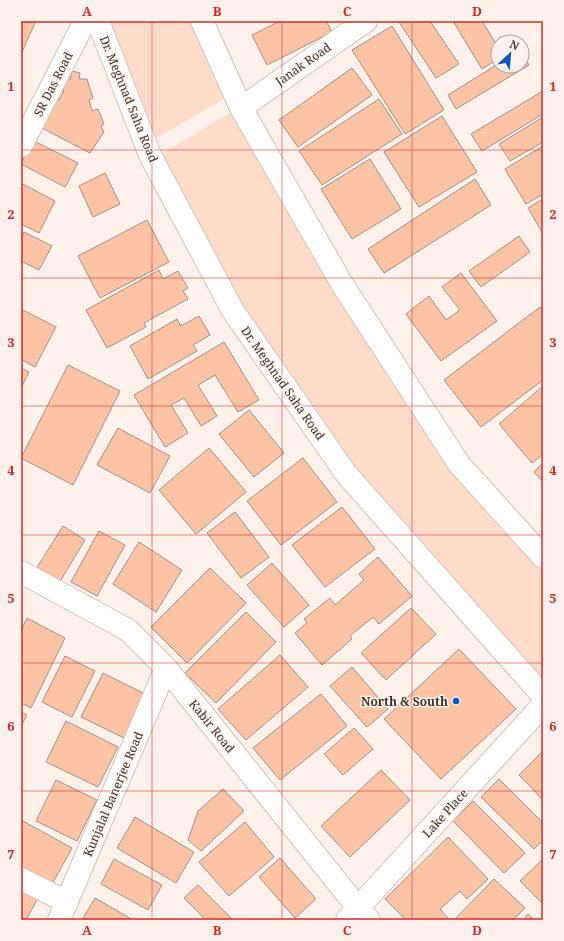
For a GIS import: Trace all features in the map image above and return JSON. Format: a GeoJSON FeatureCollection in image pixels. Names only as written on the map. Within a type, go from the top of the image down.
{"type":"FeatureCollection","features":[{"type":"Feature","properties":{"kind":"street","name":"SR Das Road"},"geometry":{"type":"LineString","coordinates":[[21,146],[85,21]]}},
{"type":"Feature","properties":{"kind":"street","name":"Dr. Meghnad Saha Road"},"geometry":{"type":"LineString","coordinates":[[98,21],[150,155],[233,311],[347,475],[543,696]]}},
{"type":"Feature","properties":{"kind":"street"},"geometry":{"type":"LineString","coordinates":[[202,21],[241,108],[342,284],[459,464],[543,557]]}},
{"type":"Feature","properties":{"kind":"street","name":"Janak Road"},"geometry":{"type":"LineString","coordinates":[[241,108],[366,21]]}},
{"type":"Feature","properties":{"kind":"street","name":"Kabir Road"},"geometry":{"type":"LineString","coordinates":[[21,572],[128,630],[166,668],[358,916]]}},
{"type":"Feature","properties":{"kind":"street","name":"Kunjalal Banerjee Road"},"geometry":{"type":"LineString","coordinates":[[63,911],[166,668]]}},
{"type":"Feature","properties":{"kind":"street","name":"Lake Place"},"geometry":{"type":"LineString","coordinates":[[358,916],[543,705]]}},
{"type":"Feature","properties":{"kind":"street"},"geometry":{"type":"LineString","coordinates":[[21,879],[63,911]]}},
{"type":"Feature","properties":{"kind":"shaded area"},"geometry":{"type":"Polygon","coordinates":[[[107,21],[201,21],[233,94],[153,140],[107,21]]]}},
{"type":"Feature","properties":{"kind":"shaded area"},"geometry":{"type":"Polygon","coordinates":[[[240,107],[339,292],[543,566],[543,687],[350,469],[239,306],[161,154],[240,107]]]}},
{"type":"Feature","properties":{"kind":"building"},"geometry":{"type":"Polygon","coordinates":[[[21,21],[36,21],[21,54],[21,21]]]}},
{"type":"Feature","properties":{"kind":"building"},"geometry":{"type":"Polygon","coordinates":[[[280,21],[326,21],[332,32],[267,65],[252,35],[280,21]]]}},
{"type":"Feature","properties":{"kind":"building"},"geometry":{"type":"Polygon","coordinates":[[[430,21],[459,64],[436,78],[399,22],[430,21]]]}},
{"type":"Feature","properties":{"kind":"building"},"geometry":{"type":"Polygon","coordinates":[[[453,21],[482,21],[490,34],[490,64],[482,69],[453,21]]]}},
{"type":"Feature","properties":{"kind":"building"},"geometry":{"type":"Polygon","coordinates":[[[392,26],[444,110],[405,134],[352,50],[392,26]]]}},
{"type":"Feature","properties":{"kind":"building"},"geometry":{"type":"Polygon","coordinates":[[[352,68],[372,95],[298,147],[279,120],[352,68]]]}},
{"type":"Feature","properties":{"kind":"building"},"geometry":{"type":"Polygon","coordinates":[[[490,69],[490,74],[514,74],[456,109],[448,95],[490,69]]]}},
{"type":"Feature","properties":{"kind":"building"},"geometry":{"type":"Polygon","coordinates":[[[72,71],[80,73],[79,79],[87,79],[93,98],[89,100],[92,111],[98,109],[104,124],[101,126],[104,132],[90,153],[42,128],[55,98],[59,100],[63,93],[65,79],[70,80],[72,71]]]}},
{"type":"Feature","properties":{"kind":"building"},"geometry":{"type":"Polygon","coordinates":[[[543,91],[543,114],[482,151],[471,134],[543,91]]]}},
{"type":"Feature","properties":{"kind":"building"},"geometry":{"type":"Polygon","coordinates":[[[379,99],[402,134],[322,185],[299,151],[379,99]]]}},
{"type":"Feature","properties":{"kind":"building"},"geometry":{"type":"Polygon","coordinates":[[[442,116],[477,172],[419,207],[384,152],[442,116]]]}},
{"type":"Feature","properties":{"kind":"building"},"geometry":{"type":"Polygon","coordinates":[[[543,117],[543,142],[510,161],[499,144],[543,117]]]}},
{"type":"Feature","properties":{"kind":"building"},"geometry":{"type":"Polygon","coordinates":[[[32,140],[78,163],[65,187],[21,164],[32,140]]]}},
{"type":"Feature","properties":{"kind":"building"},"geometry":{"type":"Polygon","coordinates":[[[543,146],[543,194],[526,204],[505,169],[543,146]]]}},
{"type":"Feature","properties":{"kind":"building"},"geometry":{"type":"Polygon","coordinates":[[[370,159],[401,209],[352,239],[321,189],[370,159]]]}},
{"type":"Feature","properties":{"kind":"building"},"geometry":{"type":"Polygon","coordinates":[[[105,173],[120,204],[93,217],[79,186],[105,173]]]}},
{"type":"Feature","properties":{"kind":"building"},"geometry":{"type":"Polygon","coordinates":[[[475,179],[491,205],[384,273],[368,249],[475,179]]]}},
{"type":"Feature","properties":{"kind":"building"},"geometry":{"type":"Polygon","coordinates":[[[21,183],[55,201],[39,233],[21,224],[21,183]]]}},
{"type":"Feature","properties":{"kind":"building"},"geometry":{"type":"Polygon","coordinates":[[[543,199],[543,234],[528,208],[543,199]]]}},
{"type":"Feature","properties":{"kind":"building"},"geometry":{"type":"Polygon","coordinates":[[[147,220],[169,262],[100,298],[78,256],[147,220]]]}},
{"type":"Feature","properties":{"kind":"building"},"geometry":{"type":"Polygon","coordinates":[[[24,232],[52,246],[39,270],[21,261],[21,239],[24,232]]]}},
{"type":"Feature","properties":{"kind":"building"},"geometry":{"type":"Polygon","coordinates":[[[519,236],[530,252],[481,287],[469,271],[519,236]]]}},
{"type":"Feature","properties":{"kind":"building"},"geometry":{"type":"Polygon","coordinates":[[[159,270],[163,279],[178,271],[188,288],[183,291],[188,299],[144,323],[146,327],[107,348],[86,310],[159,270]]]}},
{"type":"Feature","properties":{"kind":"building"},"geometry":{"type":"Polygon","coordinates":[[[461,273],[497,321],[441,361],[406,314],[429,296],[446,320],[460,310],[442,287],[461,273]]]}},
{"type":"Feature","properties":{"kind":"building"},"geometry":{"type":"Polygon","coordinates":[[[540,307],[543,311],[543,380],[481,427],[444,380],[540,307]]]}},
{"type":"Feature","properties":{"kind":"building"},"geometry":{"type":"Polygon","coordinates":[[[21,309],[56,327],[35,367],[21,359],[21,309]]]}},
{"type":"Feature","properties":{"kind":"building"},"geometry":{"type":"Polygon","coordinates":[[[199,316],[210,335],[193,345],[197,351],[148,379],[130,346],[177,319],[181,326],[199,316]]]}},
{"type":"Feature","properties":{"kind":"building"},"geometry":{"type":"Polygon","coordinates":[[[224,342],[259,400],[238,412],[215,375],[198,385],[217,416],[201,426],[184,398],[171,405],[188,433],[165,447],[134,395],[224,342]]]}},
{"type":"Feature","properties":{"kind":"building"},"geometry":{"type":"Polygon","coordinates":[[[68,365],[120,391],[73,485],[21,458],[68,365]]]}},
{"type":"Feature","properties":{"kind":"building"},"geometry":{"type":"Polygon","coordinates":[[[21,368],[29,372],[21,388],[21,368]]]}},
{"type":"Feature","properties":{"kind":"building"},"geometry":{"type":"Polygon","coordinates":[[[543,386],[543,454],[532,463],[499,424],[543,386]]]}},
{"type":"Feature","properties":{"kind":"building"},"geometry":{"type":"Polygon","coordinates":[[[249,410],[284,453],[254,477],[219,434],[249,410]]]}},
{"type":"Feature","properties":{"kind":"building"},"geometry":{"type":"Polygon","coordinates":[[[118,428],[170,456],[150,493],[97,465],[118,428]]]}},
{"type":"Feature","properties":{"kind":"building"},"geometry":{"type":"Polygon","coordinates":[[[209,448],[246,492],[196,534],[159,490],[209,448]]]}},
{"type":"Feature","properties":{"kind":"building"},"geometry":{"type":"Polygon","coordinates":[[[303,458],[337,502],[281,545],[247,501],[303,458]]]}},
{"type":"Feature","properties":{"kind":"building"},"geometry":{"type":"Polygon","coordinates":[[[543,463],[543,482],[534,472],[543,463]]]}},
{"type":"Feature","properties":{"kind":"building"},"geometry":{"type":"Polygon","coordinates":[[[342,507],[375,549],[325,587],[292,545],[342,507]]]}},
{"type":"Feature","properties":{"kind":"building"},"geometry":{"type":"Polygon","coordinates":[[[235,512],[269,557],[241,578],[207,533],[235,512]]]}},
{"type":"Feature","properties":{"kind":"building"},"geometry":{"type":"Polygon","coordinates":[[[63,526],[85,540],[59,583],[36,569],[63,526]]]}},
{"type":"Feature","properties":{"kind":"building"},"geometry":{"type":"Polygon","coordinates":[[[99,531],[125,545],[97,596],[71,582],[99,531]]]}},
{"type":"Feature","properties":{"kind":"building"},"geometry":{"type":"Polygon","coordinates":[[[139,542],[182,570],[156,612],[113,584],[139,542]]]}},
{"type":"Feature","properties":{"kind":"building"},"geometry":{"type":"Polygon","coordinates":[[[378,557],[412,596],[379,624],[373,617],[350,636],[352,639],[322,665],[295,633],[307,623],[304,619],[330,598],[335,605],[364,580],[359,574],[378,557]]]}},
{"type":"Feature","properties":{"kind":"building"},"geometry":{"type":"Polygon","coordinates":[[[272,563],[309,605],[284,627],[247,585],[272,563]]]}},
{"type":"Feature","properties":{"kind":"building"},"geometry":{"type":"Polygon","coordinates":[[[210,568],[246,603],[187,663],[151,627],[210,568]]]}},
{"type":"Feature","properties":{"kind":"building"},"geometry":{"type":"Polygon","coordinates":[[[411,608],[436,634],[386,680],[361,653],[411,608]]]}},
{"type":"Feature","properties":{"kind":"building"},"geometry":{"type":"Polygon","coordinates":[[[246,612],[276,642],[216,703],[185,673],[246,612]]]}},
{"type":"Feature","properties":{"kind":"building"},"geometry":{"type":"Polygon","coordinates":[[[27,618],[65,638],[31,708],[21,703],[21,631],[27,618]]]}},
{"type":"Feature","properties":{"kind":"building"},"geometry":{"type":"Polygon","coordinates":[[[459,649],[516,709],[441,779],[384,719],[459,649]]]}},
{"type":"Feature","properties":{"kind":"building"},"geometry":{"type":"Polygon","coordinates":[[[280,655],[308,687],[246,740],[218,709],[280,655]]]}},
{"type":"Feature","properties":{"kind":"building"},"geometry":{"type":"Polygon","coordinates":[[[65,656],[95,671],[72,717],[42,702],[65,656]]]}},
{"type":"Feature","properties":{"kind":"building"},"geometry":{"type":"Polygon","coordinates":[[[352,667],[388,709],[367,727],[330,686],[352,667]]]}},
{"type":"Feature","properties":{"kind":"building"},"geometry":{"type":"Polygon","coordinates":[[[103,673],[145,694],[124,738],[81,717],[103,673]]]}},
{"type":"Feature","properties":{"kind":"building"},"geometry":{"type":"Polygon","coordinates":[[[321,694],[347,726],[280,780],[253,748],[321,694]]]}},
{"type":"Feature","properties":{"kind":"building"},"geometry":{"type":"Polygon","coordinates":[[[21,712],[27,715],[21,726],[21,712]]]}},
{"type":"Feature","properties":{"kind":"building"},"geometry":{"type":"Polygon","coordinates":[[[66,721],[118,747],[98,787],[46,762],[66,721]]]}},
{"type":"Feature","properties":{"kind":"building"},"geometry":{"type":"Polygon","coordinates":[[[354,728],[373,749],[343,775],[324,754],[354,728]]]}},
{"type":"Feature","properties":{"kind":"building"},"geometry":{"type":"Polygon","coordinates":[[[543,751],[543,800],[519,775],[543,751]]]}},
{"type":"Feature","properties":{"kind":"building"},"geometry":{"type":"Polygon","coordinates":[[[381,770],[410,800],[350,857],[321,826],[381,770]]]}},
{"type":"Feature","properties":{"kind":"building"},"geometry":{"type":"Polygon","coordinates":[[[499,779],[543,823],[543,840],[534,849],[481,797],[499,779]]]}},
{"type":"Feature","properties":{"kind":"building"},"geometry":{"type":"Polygon","coordinates":[[[56,780],[97,800],[77,841],[36,821],[56,780]]]}},
{"type":"Feature","properties":{"kind":"building"},"geometry":{"type":"Polygon","coordinates":[[[223,789],[244,811],[201,851],[188,840],[198,811],[223,789]]]}},
{"type":"Feature","properties":{"kind":"building"},"geometry":{"type":"Polygon","coordinates":[[[473,801],[525,853],[504,873],[453,821],[473,801]]]}},
{"type":"Feature","properties":{"kind":"building"},"geometry":{"type":"Polygon","coordinates":[[[135,817],[194,852],[176,883],[117,848],[135,817]]]}},
{"type":"Feature","properties":{"kind":"building"},"geometry":{"type":"Polygon","coordinates":[[[21,820],[72,848],[52,884],[21,867],[21,820]]]}},
{"type":"Feature","properties":{"kind":"building"},"geometry":{"type":"Polygon","coordinates":[[[245,822],[274,857],[229,896],[199,862],[245,822]]]}},
{"type":"Feature","properties":{"kind":"building"},"geometry":{"type":"Polygon","coordinates":[[[448,837],[488,879],[467,899],[460,891],[440,909],[448,918],[446,920],[406,920],[385,899],[448,837]]]}},
{"type":"Feature","properties":{"kind":"building"},"geometry":{"type":"Polygon","coordinates":[[[280,858],[316,899],[295,918],[259,877],[280,858]]]}},
{"type":"Feature","properties":{"kind":"building"},"geometry":{"type":"Polygon","coordinates":[[[114,859],[162,885],[148,910],[101,884],[114,859]]]}},
{"type":"Feature","properties":{"kind":"building"},"geometry":{"type":"Polygon","coordinates":[[[543,859],[543,904],[520,881],[543,859]]]}},
{"type":"Feature","properties":{"kind":"building"},"geometry":{"type":"Polygon","coordinates":[[[494,879],[525,908],[513,920],[454,920],[494,879]]]}},
{"type":"Feature","properties":{"kind":"building"},"geometry":{"type":"Polygon","coordinates":[[[198,885],[233,920],[206,920],[184,898],[198,885]]]}},
{"type":"Feature","properties":{"kind":"building"},"geometry":{"type":"Polygon","coordinates":[[[21,890],[38,898],[26,920],[21,920],[21,890]]]}},
{"type":"Feature","properties":{"kind":"building"},"geometry":{"type":"Polygon","coordinates":[[[95,898],[133,920],[82,920],[95,898]]]}},
{"type":"Feature","properties":{"kind":"building"},"geometry":{"type":"Polygon","coordinates":[[[528,914],[534,920],[523,920],[528,914]]]}},
{"type":"Feature","properties":{"kind":"place","name":"North & South"},"geometry":{"type":"Point","coordinates":[456,701]}}]}
